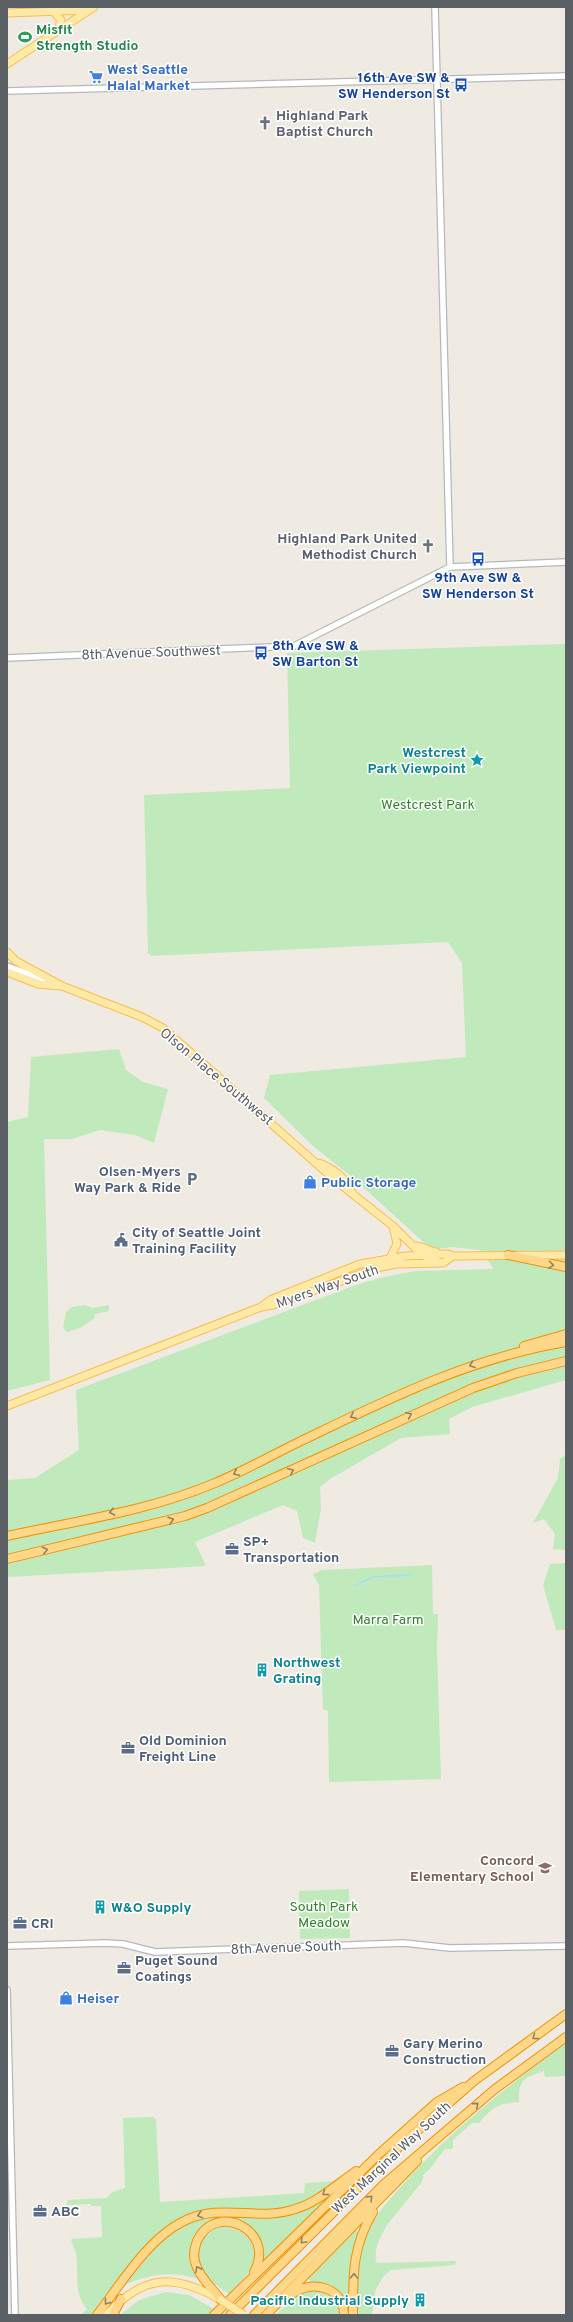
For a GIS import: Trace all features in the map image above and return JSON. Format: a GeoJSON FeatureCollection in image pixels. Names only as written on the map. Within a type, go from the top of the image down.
{"type":"FeatureCollection","features":[{"type":"Feature","properties":{"kind":"highway"},"geometry":{"type":"LineString","coordinates":[[508,1255],[566,1267]]}},
{"type":"Feature","properties":{"kind":"highway"},"geometry":{"type":"LineString","coordinates":[[7,1536],[148,1505],[213,1484],[418,1386],[509,1353],[534,1342],[566,1334]]}},
{"type":"Feature","properties":{"kind":"highway"},"geometry":{"type":"LineString","coordinates":[[509,1353],[566,1342]]}},
{"type":"Feature","properties":{"kind":"highway"},"geometry":{"type":"LineString","coordinates":[[7,1559],[185,1516],[288,1472],[402,1418],[473,1388],[517,1373],[563,1362]]}},
{"type":"Feature","properties":{"kind":"highway","name":"West Marginal Way South"},"geometry":{"type":"LineString","coordinates":[[230,2315],[362,2181],[474,2081],[566,2014]]}},
{"type":"Feature","properties":{"kind":"highway","name":"West Marginal Way South"},"geometry":{"type":"LineString","coordinates":[[254,2315],[384,2184],[495,2089],[566,2037]]}},
{"type":"Feature","properties":{"kind":"highway"},"geometry":{"type":"LineString","coordinates":[[214,2315],[379,2154],[437,2102],[474,2081]]}},
{"type":"Feature","properties":{"kind":"highway"},"geometry":{"type":"LineString","coordinates":[[269,2312],[381,2200],[446,2130]]}},
{"type":"Feature","properties":{"kind":"highway"},"geometry":{"type":"LineString","coordinates":[[97,2315],[156,2241],[181,2222],[210,2212],[273,2213],[303,2207],[320,2197],[379,2154]]}},
{"type":"Feature","properties":{"kind":"highway"},"geometry":{"type":"LineString","coordinates":[[353,2315],[353,2273],[357,2246],[366,2226],[381,2200]]}},
{"type":"Feature","properties":{"kind":"highway"},"geometry":{"type":"LineString","coordinates":[[221,2300],[200,2273],[194,2258],[196,2242],[209,2227],[220,2222],[235,2223],[252,2234],[258,2246],[258,2258],[255,2271],[246,2283]]}},
{"type":"Feature","properties":{"kind":"highway"},"geometry":{"type":"LineString","coordinates":[[269,2312],[304,2286],[317,2286],[336,2294],[343,2306],[344,2315]]}},
{"type":"Feature","properties":{"kind":"highway"},"geometry":{"type":"LineString","coordinates":[[113,2315],[121,2300]]}},
{"type":"Feature","properties":{"kind":"main road"},"geometry":{"type":"LineString","coordinates":[[7,13],[91,9]]}},
{"type":"Feature","properties":{"kind":"main road"},"geometry":{"type":"LineString","coordinates":[[7,64],[91,9]]}},
{"type":"Feature","properties":{"kind":"main road"},"geometry":{"type":"LineString","coordinates":[[53,11],[61,20],[58,30]]}},
{"type":"Feature","properties":{"kind":"main road","name":"Olson Place Southwest"},"geometry":{"type":"LineString","coordinates":[[7,952],[16,961],[62,986],[142,1017],[163,1028],[318,1163],[328,1166],[339,1174],[349,1184],[352,1192],[393,1226],[414,1246],[420,1255],[443,1263]]}},
{"type":"Feature","properties":{"kind":"main road","name":"Olson Place Southwest"},"geometry":{"type":"LineString","coordinates":[[7,971],[38,984],[62,986]]}},
{"type":"Feature","properties":{"kind":"main road"},"geometry":{"type":"LineString","coordinates":[[390,1258],[397,1244],[393,1226]]}},
{"type":"Feature","properties":{"kind":"main road","name":"Olson Place Southwest"},"geometry":{"type":"LineString","coordinates":[[414,1246],[420,1246],[429,1251],[450,1255]]}},
{"type":"Feature","properties":{"kind":"main road"},"geometry":{"type":"LineString","coordinates":[[398,1264],[400,1261],[413,1259],[420,1255]]}},
{"type":"Feature","properties":{"kind":"main road","name":"Myers Way South"},"geometry":{"type":"LineString","coordinates":[[261,1307],[270,1300],[338,1272],[390,1258],[420,1255],[450,1255]]}},
{"type":"Feature","properties":{"kind":"main road"},"geometry":{"type":"LineString","coordinates":[[443,1263],[450,1255],[566,1255]]}},
{"type":"Feature","properties":{"kind":"main road","name":"Myers Way South"},"geometry":{"type":"LineString","coordinates":[[7,1406],[261,1307],[273,1305],[354,1274],[398,1264],[443,1263]]}},
{"type":"Feature","properties":{"kind":"main road"},"geometry":{"type":"LineString","coordinates":[[106,2315],[121,2300],[147,2285],[171,2281],[190,2284],[221,2300],[244,2315]]}},
{"type":"Feature","properties":{"kind":"street"},"geometry":{"type":"LineString","coordinates":[[435,7],[450,567],[566,562]]}},
{"type":"Feature","properties":{"kind":"street"},"geometry":{"type":"LineString","coordinates":[[7,91],[566,76]]}},
{"type":"Feature","properties":{"kind":"street","name":"8th Avenue Southwest"},"geometry":{"type":"LineString","coordinates":[[7,658],[294,646],[450,567]]}},
{"type":"Feature","properties":{"kind":"street","name":"8th Avenue South"},"geometry":{"type":"LineString","coordinates":[[7,1946],[106,1943],[123,1944],[155,1952],[404,1943],[450,1948],[566,1946]]}},
{"type":"Feature","properties":{"kind":"street"},"geometry":{"type":"LineString","coordinates":[[7,1990],[15,2315]]}},
{"type":"Feature","properties":{"kind":"green space","name":"Westcrest Park"},"geometry":{"type":"Polygon","coordinates":[[[566,644],[566,1380],[472,1407],[449,1419],[450,1434],[401,1438],[330,1479],[320,1487],[321,1508],[315,1543],[303,1538],[297,1511],[283,1505],[195,1542],[206,1566],[7,1577],[7,1480],[35,1478],[79,1450],[76,1390],[356,1285],[380,1278],[415,1271],[494,1269],[480,1250],[452,1247],[432,1250],[352,1177],[313,1146],[264,1098],[270,1075],[466,1057],[462,963],[448,942],[151,956],[151,954],[148,954],[144,795],[290,788],[287,653],[566,644]]]}},
{"type":"Feature","properties":{"kind":"green space"},"geometry":{"type":"Polygon","coordinates":[[[119,1049],[126,1070],[143,1082],[168,1089],[154,1143],[135,1135],[100,1130],[72,1139],[44,1139],[50,1380],[7,1391],[7,1122],[28,1117],[31,1057],[119,1049]]]}},
{"type":"Feature","properties":{"kind":"green space"},"geometry":{"type":"Polygon","coordinates":[[[85,1305],[93,1308],[109,1305],[109,1311],[95,1314],[95,1318],[80,1328],[67,1332],[63,1328],[66,1312],[72,1307],[85,1305]]]}},
{"type":"Feature","properties":{"kind":"green space"},"geometry":{"type":"Polygon","coordinates":[[[566,1455],[565,1550],[553,1549],[555,1534],[544,1519],[533,1523],[558,1478],[560,1459],[566,1455]]]}},
{"type":"Feature","properties":{"kind":"green space"},"geometry":{"type":"Polygon","coordinates":[[[566,1563],[566,1630],[556,1630],[543,1585],[550,1564],[566,1563]]]}},
{"type":"Feature","properties":{"kind":"green space","name":"Marra Farm"},"geometry":{"type":"Polygon","coordinates":[[[432,1565],[433,1614],[438,1614],[437,1650],[441,1779],[329,1782],[328,1711],[323,1709],[319,1585],[313,1574],[322,1570],[432,1565]]]}},
{"type":"Feature","properties":{"kind":"green space","name":"South Park Meadow"},"geometry":{"type":"Polygon","coordinates":[[[349,1889],[350,1938],[300,1939],[299,1891],[349,1889]]]}},
{"type":"Feature","properties":{"kind":"green space"},"geometry":{"type":"Polygon","coordinates":[[[566,2043],[566,2076],[545,2077],[544,2071],[527,2078],[521,2084],[519,2102],[501,2105],[492,2109],[479,2123],[472,2123],[453,2140],[453,2149],[445,2149],[424,2174],[422,2182],[387,2225],[382,2233],[376,2249],[377,2263],[456,2261],[455,2265],[391,2270],[383,2277],[375,2291],[372,2315],[358,2315],[360,2252],[369,2228],[382,2208],[417,2169],[456,2130],[499,2094],[566,2043]]]}},
{"type":"Feature","properties":{"kind":"green space"},"geometry":{"type":"Polygon","coordinates":[[[153,2117],[156,2119],[160,2202],[304,2193],[305,2183],[337,2181],[312,2198],[294,2206],[275,2210],[218,2208],[202,2210],[185,2216],[168,2226],[153,2239],[126,2269],[91,2315],[81,2315],[87,2309],[78,2290],[77,2260],[71,2239],[102,2237],[101,2206],[91,2206],[91,2204],[66,2205],[68,2200],[107,2198],[112,2192],[125,2188],[123,2118],[153,2117]]]}},
{"type":"Feature","properties":{"kind":"green space"},"geometry":{"type":"Polygon","coordinates":[[[335,2193],[260,2267],[262,2253],[237,2221],[200,2231],[196,2237],[190,2255],[195,2273],[199,2279],[189,2276],[162,2274],[143,2278],[125,2285],[161,2243],[178,2229],[187,2224],[198,2220],[220,2217],[266,2219],[285,2217],[308,2209],[335,2193]]]}},
{"type":"Feature","properties":{"kind":"green space"},"geometry":{"type":"Polygon","coordinates":[[[221,2227],[237,2230],[244,2234],[249,2239],[254,2252],[254,2260],[249,2272],[229,2294],[206,2277],[198,2260],[199,2246],[203,2240],[208,2234],[221,2227]]]}},
{"type":"Feature","properties":{"kind":"green space"},"geometry":{"type":"Polygon","coordinates":[[[356,2230],[359,2234],[350,2266],[350,2315],[347,2315],[344,2302],[310,2282],[309,2278],[356,2230]]]}},
{"type":"Feature","properties":{"kind":"green space"},"geometry":{"type":"Polygon","coordinates":[[[315,2290],[329,2295],[335,2301],[341,2315],[275,2315],[298,2295],[315,2290]]]}},
{"type":"Feature","properties":{"kind":"green space"},"geometry":{"type":"Polygon","coordinates":[[[166,2292],[189,2295],[214,2309],[209,2315],[120,2315],[139,2300],[166,2292]]]}},
{"type":"Feature","properties":{"kind":"waterway"},"geometry":{"type":"LineString","coordinates":[[356,1585],[373,1577],[410,1575]]}},
{"type":"Feature","properties":{"kind":"place","name":"Misfit Strength Studio"},"geometry":{"type":"Point","coordinates":[25,37]}},
{"type":"Feature","properties":{"kind":"place","name":"West Seattle Halal Market"},"geometry":{"type":"Point","coordinates":[96,77]}},
{"type":"Feature","properties":{"kind":"place","name":"16th Ave SW & SW Henderson St"},"geometry":{"type":"Point","coordinates":[461,85]}},
{"type":"Feature","properties":{"kind":"place","name":"Highland Park Baptist Church"},"geometry":{"type":"Point","coordinates":[265,123]}},
{"type":"Feature","properties":{"kind":"place","name":"Highland Park United Methodist Church"},"geometry":{"type":"Point","coordinates":[428,546]}},
{"type":"Feature","properties":{"kind":"place","name":"9th Ave SW & SW Henderson St"},"geometry":{"type":"Point","coordinates":[478,559]}},
{"type":"Feature","properties":{"kind":"place","name":"8th Ave SW & SW Barton St"},"geometry":{"type":"Point","coordinates":[261,653]}},
{"type":"Feature","properties":{"kind":"place","name":"Westcrest Park Viewpoint"},"geometry":{"type":"Point","coordinates":[477,760]}},
{"type":"Feature","properties":{"kind":"place","name":"Olsen-Myers Way Park & Ride"},"geometry":{"type":"Point","coordinates":[192,1179]}},
{"type":"Feature","properties":{"kind":"place","name":"Public Storage"},"geometry":{"type":"Point","coordinates":[310,1182]}},
{"type":"Feature","properties":{"kind":"place","name":"City of Seattle Joint Training Facility"},"geometry":{"type":"Point","coordinates":[121,1240]}},
{"type":"Feature","properties":{"kind":"place","name":"SP+ Transportation"},"geometry":{"type":"Point","coordinates":[232,1549]}},
{"type":"Feature","properties":{"kind":"place","name":"Northwest Grating"},"geometry":{"type":"Point","coordinates":[262,1670]}},
{"type":"Feature","properties":{"kind":"place","name":"Old Dominion Freight Line"},"geometry":{"type":"Point","coordinates":[128,1748]}},
{"type":"Feature","properties":{"kind":"place","name":"Concord Elementary School"},"geometry":{"type":"Point","coordinates":[545,1868]}},
{"type":"Feature","properties":{"kind":"place","name":"W&O Supply"},"geometry":{"type":"Point","coordinates":[100,1907]}},
{"type":"Feature","properties":{"kind":"place","name":"CRI"},"geometry":{"type":"Point","coordinates":[20,1923]}},
{"type":"Feature","properties":{"kind":"place","name":"Puget Sound Coatings"},"geometry":{"type":"Point","coordinates":[124,1968]}},
{"type":"Feature","properties":{"kind":"place","name":"Heiser"},"geometry":{"type":"Point","coordinates":[66,1998]}},
{"type":"Feature","properties":{"kind":"place","name":"Gary Merino Construction"},"geometry":{"type":"Point","coordinates":[392,2051]}},
{"type":"Feature","properties":{"kind":"place","name":"ABC"},"geometry":{"type":"Point","coordinates":[40,2211]}},
{"type":"Feature","properties":{"kind":"place","name":"Pacific Industrial Supply"},"geometry":{"type":"Point","coordinates":[420,2300]}}]}
